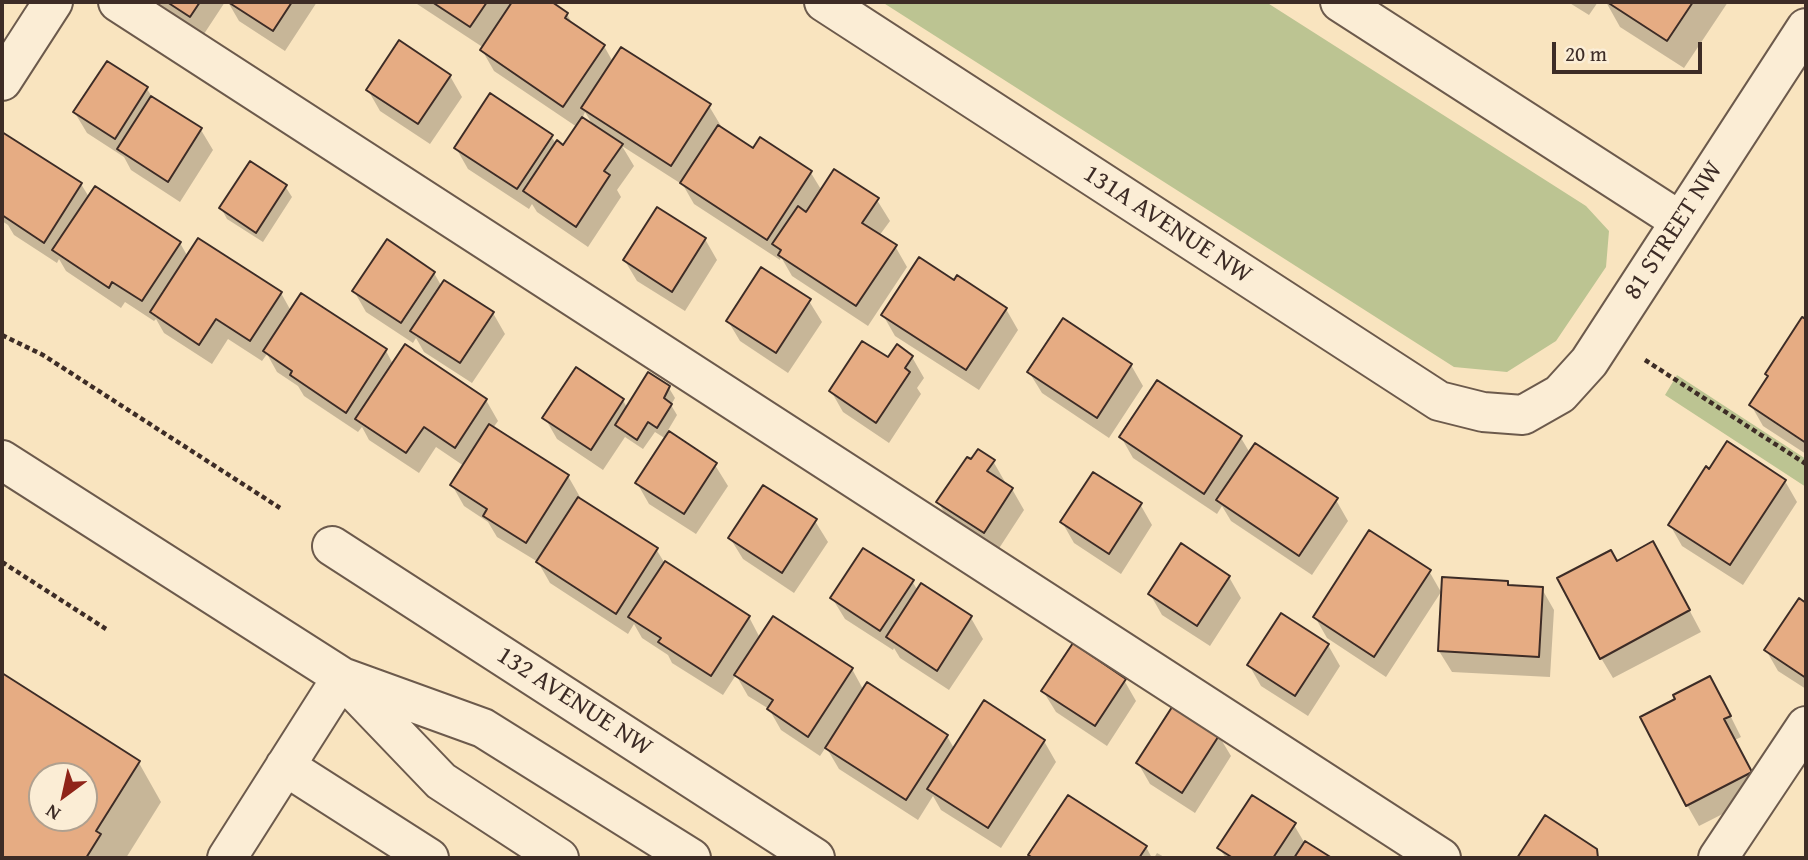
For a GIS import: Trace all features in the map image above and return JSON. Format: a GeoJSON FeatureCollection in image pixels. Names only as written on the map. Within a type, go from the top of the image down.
{"type":"FeatureCollection","features":[{"type":"Feature","properties":{"kind":"street"},"geometry":{"type":"LineString","coordinates":[[2,81],[52,2]]}},
{"type":"Feature","properties":{"kind":"street"},"geometry":{"type":"LineString","coordinates":[[118,2],[1441,858]]}},
{"type":"Feature","properties":{"kind":"street","name":"131A AVENUE NW"},"geometry":{"type":"LineString","coordinates":[[824,2],[1439,401],[1483,412],[1523,415]]}},
{"type":"Feature","properties":{"kind":"street"},"geometry":{"type":"LineString","coordinates":[[1340,2],[1680,221]]}},
{"type":"Feature","properties":{"kind":"street","name":"81 STREET NW"},"geometry":{"type":"LineString","coordinates":[[1523,415],[1560,394],[1588,362],[1806,27]]}},
{"type":"Feature","properties":{"kind":"street"},"geometry":{"type":"LineString","coordinates":[[2,460],[342,677],[483,728],[691,858]]}},
{"type":"Feature","properties":{"kind":"street","name":"132 AVENUE NW"},"geometry":{"type":"LineString","coordinates":[[332,546],[815,858]]}},
{"type":"Feature","properties":{"kind":"street"},"geometry":{"type":"LineString","coordinates":[[227,858],[342,677]]}},
{"type":"Feature","properties":{"kind":"street"},"geometry":{"type":"LineString","coordinates":[[342,677],[441,781],[559,858]]}},
{"type":"Feature","properties":{"kind":"street"},"geometry":{"type":"LineString","coordinates":[[1718,858],[1806,726]]}},
{"type":"Feature","properties":{"kind":"street"},"geometry":{"type":"LineString","coordinates":[[285,766],[429,858]]}},
{"type":"Feature","properties":{"kind":"path"},"geometry":{"type":"LineString","coordinates":[[1607,334],[1806,464]]}},
{"type":"Feature","properties":{"kind":"path"},"geometry":{"type":"LineString","coordinates":[[2,335],[43,355],[280,508]]}},
{"type":"Feature","properties":{"kind":"path"},"geometry":{"type":"LineString","coordinates":[[2,562],[106,629]]}},
{"type":"Feature","properties":{"kind":"green space"},"geometry":{"type":"Polygon","coordinates":[[[882,2],[1266,2],[1586,206],[1609,231],[1606,267],[1556,341],[1507,372],[1454,367],[882,2]]]}},
{"type":"Feature","properties":{"kind":"green space"},"geometry":{"type":"Polygon","coordinates":[[[1677,375],[1806,459],[1806,487],[1665,395],[1677,375]]]}},
{"type":"Feature","properties":{"kind":"building"},"geometry":{"type":"Polygon","coordinates":[[[167,2],[200,2],[190,17],[167,2]]]}},
{"type":"Feature","properties":{"kind":"building"},"geometry":{"type":"Polygon","coordinates":[[[228,2],[292,2],[273,31],[228,2]]]}},
{"type":"Feature","properties":{"kind":"building"},"geometry":{"type":"Polygon","coordinates":[[[432,2],[487,2],[470,27],[432,2]]]}},
{"type":"Feature","properties":{"kind":"building"},"geometry":{"type":"Polygon","coordinates":[[[512,2],[552,2],[568,13],[565,18],[605,45],[563,107],[480,50],[512,2]]]}},
{"type":"Feature","properties":{"kind":"building"},"geometry":{"type":"Polygon","coordinates":[[[1607,2],[1693,2],[1667,41],[1607,2]]]}},
{"type":"Feature","properties":{"kind":"building"},"geometry":{"type":"Polygon","coordinates":[[[399,40],[451,75],[418,124],[366,90],[399,40]]]}},
{"type":"Feature","properties":{"kind":"building"},"geometry":{"type":"Polygon","coordinates":[[[621,47],[711,104],[671,166],[581,108],[621,47]]]}},
{"type":"Feature","properties":{"kind":"building"},"geometry":{"type":"Polygon","coordinates":[[[107,61],[148,87],[115,139],[73,112],[107,61]]]}},
{"type":"Feature","properties":{"kind":"building"},"geometry":{"type":"Polygon","coordinates":[[[490,93],[553,135],[517,189],[454,148],[490,93]]]}},
{"type":"Feature","properties":{"kind":"building"},"geometry":{"type":"Polygon","coordinates":[[[151,96],[202,128],[168,182],[117,149],[151,96]]]}},
{"type":"Feature","properties":{"kind":"building"},"geometry":{"type":"Polygon","coordinates":[[[582,117],[623,144],[604,171],[610,175],[576,227],[523,191],[557,140],[563,145],[582,117]]]}},
{"type":"Feature","properties":{"kind":"building"},"geometry":{"type":"Polygon","coordinates":[[[718,125],[753,148],[760,137],[812,171],[767,240],[680,183],[718,125]]]}},
{"type":"Feature","properties":{"kind":"building"},"geometry":{"type":"Polygon","coordinates":[[[2,132],[82,183],[44,243],[2,215],[2,132]]]}},
{"type":"Feature","properties":{"kind":"building"},"geometry":{"type":"Polygon","coordinates":[[[250,161],[287,185],[256,233],[219,208],[250,161]]]}},
{"type":"Feature","properties":{"kind":"building"},"geometry":{"type":"Polygon","coordinates":[[[834,169],[879,198],[862,223],[897,245],[856,306],[778,255],[781,250],[772,244],[798,206],[806,212],[834,169]]]}},
{"type":"Feature","properties":{"kind":"building"},"geometry":{"type":"Polygon","coordinates":[[[95,186],[181,242],[142,301],[112,282],[109,288],[52,250],[95,186]]]}},
{"type":"Feature","properties":{"kind":"building"},"geometry":{"type":"Polygon","coordinates":[[[657,207],[706,238],[672,292],[623,260],[657,207]]]}},
{"type":"Feature","properties":{"kind":"building"},"geometry":{"type":"Polygon","coordinates":[[[198,238],[282,292],[250,341],[216,319],[199,345],[150,312],[198,238]]]}},
{"type":"Feature","properties":{"kind":"building"},"geometry":{"type":"Polygon","coordinates":[[[387,239],[435,272],[401,323],[352,291],[387,239]]]}},
{"type":"Feature","properties":{"kind":"building"},"geometry":{"type":"Polygon","coordinates":[[[919,257],[954,280],[957,275],[1007,308],[966,370],[881,315],[919,257]]]}},
{"type":"Feature","properties":{"kind":"building"},"geometry":{"type":"Polygon","coordinates":[[[761,267],[811,299],[776,353],[726,321],[761,267]]]}},
{"type":"Feature","properties":{"kind":"building"},"geometry":{"type":"Polygon","coordinates":[[[444,280],[494,312],[460,363],[410,331],[444,280]]]}},
{"type":"Feature","properties":{"kind":"building"},"geometry":{"type":"Polygon","coordinates":[[[301,293],[387,349],[346,413],[290,375],[292,371],[263,351],[301,293]]]}},
{"type":"Feature","properties":{"kind":"building"},"geometry":{"type":"Polygon","coordinates":[[[1802,317],[1806,319],[1806,443],[1749,405],[1768,376],[1765,374],[1802,317]]]}},
{"type":"Feature","properties":{"kind":"building"},"geometry":{"type":"Polygon","coordinates":[[[1063,318],[1132,364],[1097,418],[1027,372],[1063,318]]]}},
{"type":"Feature","properties":{"kind":"building"},"geometry":{"type":"Polygon","coordinates":[[[862,341],[888,357],[897,344],[913,356],[905,368],[910,372],[876,423],[829,391],[862,341]]]}},
{"type":"Feature","properties":{"kind":"building"},"geometry":{"type":"Polygon","coordinates":[[[405,344],[487,399],[455,448],[424,427],[406,453],[355,419],[405,344]]]}},
{"type":"Feature","properties":{"kind":"building"},"geometry":{"type":"Polygon","coordinates":[[[576,367],[624,399],[591,450],[542,418],[576,367]]]}},
{"type":"Feature","properties":{"kind":"building"},"geometry":{"type":"Polygon","coordinates":[[[648,372],[670,386],[664,398],[672,404],[657,428],[648,422],[637,440],[615,425],[648,372]]]}},
{"type":"Feature","properties":{"kind":"building"},"geometry":{"type":"Polygon","coordinates":[[[1157,380],[1242,436],[1204,494],[1119,437],[1157,380]]]}},
{"type":"Feature","properties":{"kind":"building"},"geometry":{"type":"Polygon","coordinates":[[[489,424],[569,475],[526,543],[483,516],[487,509],[450,485],[489,424]]]}},
{"type":"Feature","properties":{"kind":"building"},"geometry":{"type":"Polygon","coordinates":[[[669,431],[717,463],[684,514],[635,483],[669,431]]]}},
{"type":"Feature","properties":{"kind":"building"},"geometry":{"type":"Polygon","coordinates":[[[1727,441],[1786,480],[1730,565],[1668,525],[1706,466],[1709,469],[1727,441]]]}},
{"type":"Feature","properties":{"kind":"building"},"geometry":{"type":"Polygon","coordinates":[[[1255,443],[1338,498],[1299,556],[1216,500],[1255,443]]]}},
{"type":"Feature","properties":{"kind":"building"},"geometry":{"type":"Polygon","coordinates":[[[978,449],[995,460],[987,471],[1013,488],[984,533],[936,502],[967,457],[971,459],[978,449]]]}},
{"type":"Feature","properties":{"kind":"building"},"geometry":{"type":"Polygon","coordinates":[[[1093,472],[1142,503],[1109,554],[1060,522],[1093,472]]]}},
{"type":"Feature","properties":{"kind":"building"},"geometry":{"type":"Polygon","coordinates":[[[763,485],[817,519],[782,573],[728,538],[763,485]]]}},
{"type":"Feature","properties":{"kind":"building"},"geometry":{"type":"Polygon","coordinates":[[[578,497],[658,548],[616,614],[536,562],[578,497]]]}},
{"type":"Feature","properties":{"kind":"building"},"geometry":{"type":"Polygon","coordinates":[[[1369,530],[1431,570],[1374,657],[1313,617],[1369,530]]]}},
{"type":"Feature","properties":{"kind":"building"},"geometry":{"type":"Polygon","coordinates":[[[1653,541],[1690,610],[1600,659],[1557,578],[1611,550],[1617,561],[1653,541]]]}},
{"type":"Feature","properties":{"kind":"building"},"geometry":{"type":"Polygon","coordinates":[[[1181,543],[1230,576],[1197,626],[1148,594],[1181,543]]]}},
{"type":"Feature","properties":{"kind":"building"},"geometry":{"type":"Polygon","coordinates":[[[863,548],[914,580],[880,631],[830,598],[863,548]]]}},
{"type":"Feature","properties":{"kind":"building"},"geometry":{"type":"Polygon","coordinates":[[[665,561],[750,616],[711,676],[658,642],[661,638],[628,617],[665,561]]]}},
{"type":"Feature","properties":{"kind":"building"},"geometry":{"type":"Polygon","coordinates":[[[1442,577],[1508,581],[1508,585],[1543,587],[1539,657],[1438,651],[1442,577]]]}},
{"type":"Feature","properties":{"kind":"building"},"geometry":{"type":"Polygon","coordinates":[[[921,583],[972,616],[937,671],[886,637],[921,583]]]}},
{"type":"Feature","properties":{"kind":"building"},"geometry":{"type":"Polygon","coordinates":[[[1799,598],[1806,603],[1806,678],[1764,650],[1799,598]]]}},
{"type":"Feature","properties":{"kind":"building"},"geometry":{"type":"Polygon","coordinates":[[[1281,613],[1329,644],[1295,696],[1247,665],[1281,613]]]}},
{"type":"Feature","properties":{"kind":"building"},"geometry":{"type":"Polygon","coordinates":[[[773,616],[853,668],[808,737],[767,709],[773,700],[734,675],[773,616]]]}},
{"type":"Feature","properties":{"kind":"building"},"geometry":{"type":"Polygon","coordinates":[[[1073,643],[1126,679],[1095,726],[1041,691],[1073,643]]]}},
{"type":"Feature","properties":{"kind":"building"},"geometry":{"type":"Polygon","coordinates":[[[2,673],[140,761],[98,828],[98,762],[28,762],[28,832],[98,832],[101,834],[86,858],[2,858],[2,673]]]}},
{"type":"Feature","properties":{"kind":"building"},"geometry":{"type":"Polygon","coordinates":[[[1710,676],[1731,716],[1724,719],[1752,772],[1686,806],[1640,717],[1675,699],[1673,695],[1710,676]]]}},
{"type":"Feature","properties":{"kind":"building"},"geometry":{"type":"Polygon","coordinates":[[[867,682],[948,735],[906,800],[825,748],[867,682]]]}},
{"type":"Feature","properties":{"kind":"building"},"geometry":{"type":"Polygon","coordinates":[[[984,700],[1045,740],[988,828],[927,789],[984,700]]]}},
{"type":"Feature","properties":{"kind":"building"},"geometry":{"type":"Polygon","coordinates":[[[1174,704],[1220,734],[1182,793],[1136,763],[1174,704]]]}},
{"type":"Feature","properties":{"kind":"building"},"geometry":{"type":"Polygon","coordinates":[[[1068,795],[1147,846],[1139,858],[1033,858],[1028,855],[1068,795]]]}},
{"type":"Feature","properties":{"kind":"building"},"geometry":{"type":"Polygon","coordinates":[[[1252,795],[1296,823],[1273,858],[1233,858],[1217,848],[1252,795]]]}},
{"type":"Feature","properties":{"kind":"building"},"geometry":{"type":"Polygon","coordinates":[[[1545,815],[1597,849],[1598,858],[1517,858],[1545,815]]]}},
{"type":"Feature","properties":{"kind":"building"},"geometry":{"type":"Polygon","coordinates":[[[1305,841],[1332,858],[1294,858],[1305,841]]]}}]}
